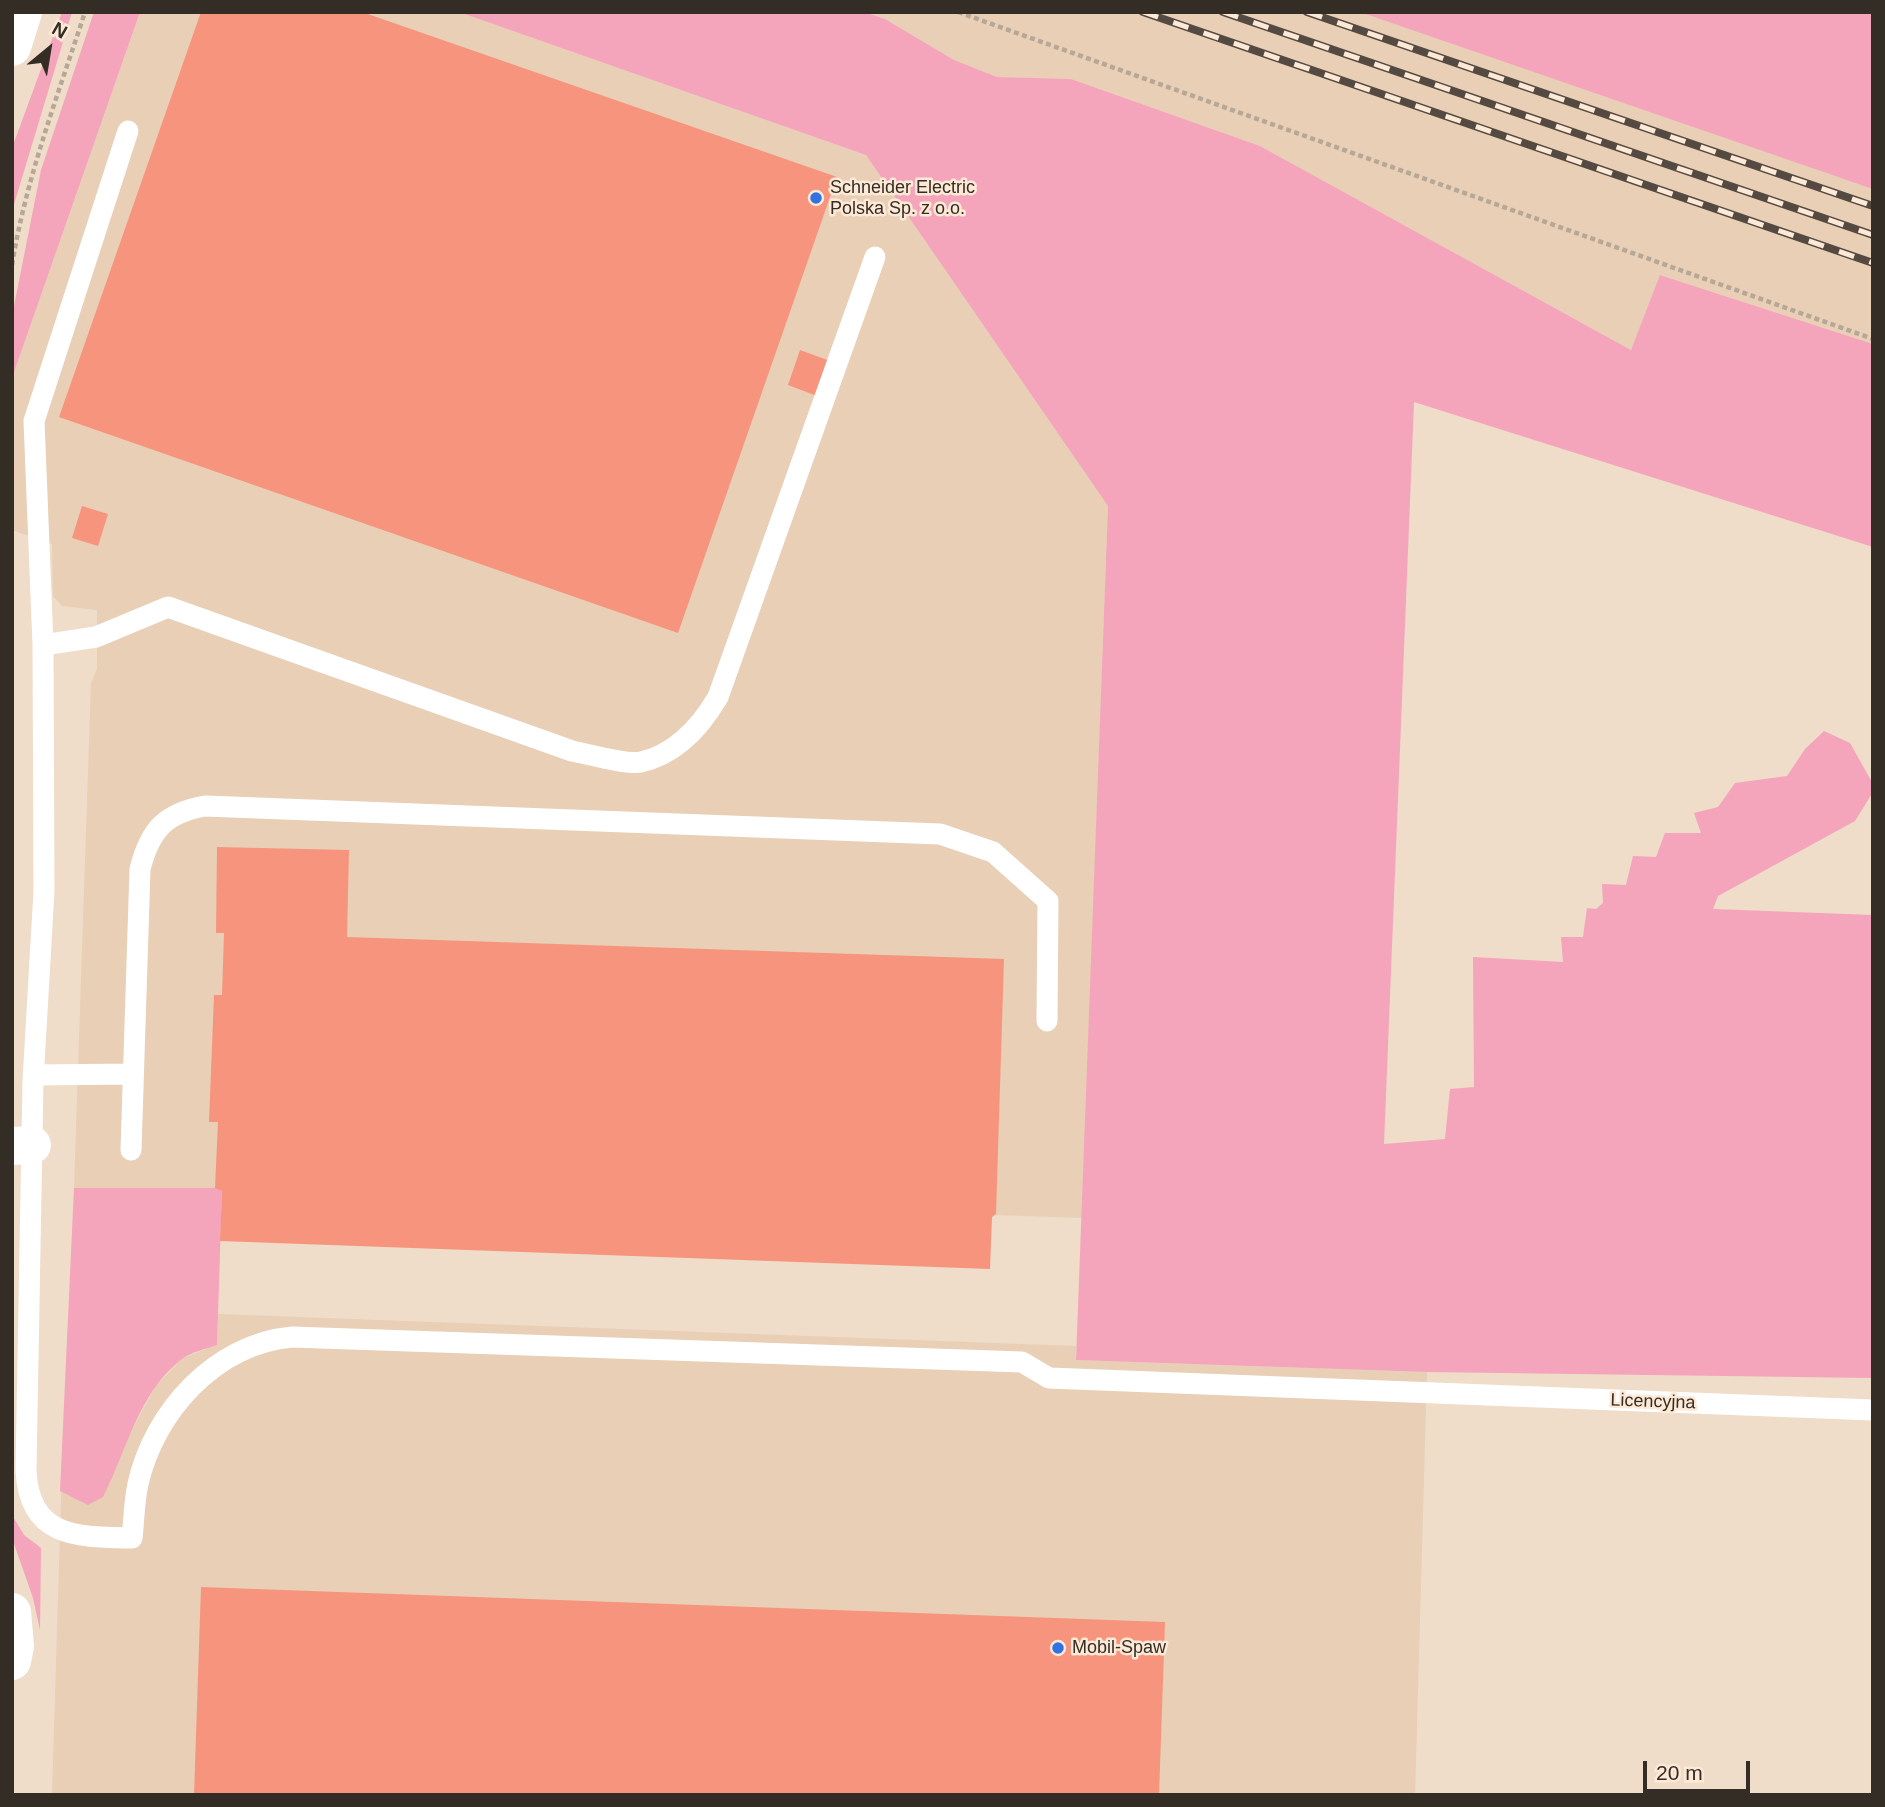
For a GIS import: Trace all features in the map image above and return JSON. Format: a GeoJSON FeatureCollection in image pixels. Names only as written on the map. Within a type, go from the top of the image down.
{"type":"FeatureCollection","features":[{"type":"Feature","properties":{"kind":"street"},"geometry":{"type":"LineString","coordinates":[[12,47],[23,12]]}},
{"type":"Feature","properties":{"kind":"street"},"geometry":{"type":"LineString","coordinates":[[12,1612],[15,1646],[12,1661]]}},
{"type":"Feature","properties":{"kind":"lane"},"geometry":{"type":"LineString","coordinates":[[22,1145],[34,1075],[44,891],[43,645],[34,421],[128,131]]}},
{"type":"Feature","properties":{"kind":"lane"},"geometry":{"type":"LineString","coordinates":[[43,645],[96,637],[168,607],[572,751],[640,763],[678,745],[704,721],[718,697],[875,257]]}},
{"type":"Feature","properties":{"kind":"lane"},"geometry":{"type":"LineString","coordinates":[[131,1150],[140,869],[146,847],[159,826],[181,810],[205,806],[940,834],[993,852],[1048,901],[1047,1021]]}},
{"type":"Feature","properties":{"kind":"lane"},"geometry":{"type":"LineString","coordinates":[[34,1075],[133,1074]]}},
{"type":"Feature","properties":{"kind":"lane","name":"Licencyjna"},"geometry":{"type":"LineString","coordinates":[[22,1145],[27,1495],[37,1515],[51,1526],[71,1534],[132,1538],[138,1484],[160,1424],[213,1366],[268,1339],[292,1337],[1022,1362],[1049,1378],[1873,1410]]}},
{"type":"Feature","properties":{"kind":"path"},"geometry":{"type":"LineString","coordinates":[[12,265],[18,227],[34,167],[85,12]]}},
{"type":"Feature","properties":{"kind":"path"},"geometry":{"type":"LineString","coordinates":[[958,12],[1873,339]]}},
{"type":"Feature","properties":{"kind":"shaded area"},"geometry":{"type":"Polygon","coordinates":[[[62,12],[72,12],[12,211],[12,148],[62,12]]]}},
{"type":"Feature","properties":{"kind":"shaded area"},"geometry":{"type":"Polygon","coordinates":[[[94,12],[140,12],[12,378],[12,316],[41,170],[94,12]]]}},
{"type":"Feature","properties":{"kind":"shaded area"},"geometry":{"type":"Polygon","coordinates":[[[140,12],[459,12],[866,155],[1108,506],[1082,1218],[215,1188],[74,1188],[91,683],[97,669],[97,610],[62,606],[53,596],[52,544],[12,530],[12,378],[140,12]]]}},
{"type":"Feature","properties":{"kind":"shaded area"},"geometry":{"type":"Polygon","coordinates":[[[459,12],[864,12],[885,19],[954,60],[997,77],[1071,79],[1260,146],[1631,350],[1660,275],[1873,344],[1873,547],[1414,402],[1384,1144],[1445,1139],[1450,1089],[1474,1087],[1473,957],[1563,962],[1561,937],[1583,937],[1587,908],[1596,909],[1603,903],[1602,884],[1626,885],[1633,856],[1656,857],[1665,833],[1701,833],[1694,813],[1718,807],[1735,783],[1787,776],[1805,749],[1824,731],[1850,743],[1873,784],[1873,792],[1855,821],[1718,896],[1713,909],[1873,915],[1873,1378],[1427,1372],[1076,1360],[1108,506],[866,155],[459,12]]]}},
{"type":"Feature","properties":{"kind":"shaded area"},"geometry":{"type":"Polygon","coordinates":[[[864,12],[1873,12],[1873,344],[1661,275],[1631,350],[1260,146],[1071,79],[997,77],[954,60],[885,19],[864,12]]]}},
{"type":"Feature","properties":{"kind":"shaded area"},"geometry":{"type":"Polygon","coordinates":[[[1360,12],[1873,12],[1873,189],[1360,12]]]}},
{"type":"Feature","properties":{"kind":"shaded area"},"geometry":{"type":"Polygon","coordinates":[[[74,1188],[220,1188],[222,1191],[217,1345],[182,1359],[154,1388],[135,1423],[103,1497],[88,1505],[60,1491],[74,1188]]]}},
{"type":"Feature","properties":{"kind":"shaded area"},"geometry":{"type":"Polygon","coordinates":[[[218,1314],[1076,1346],[1076,1360],[1427,1372],[1415,1795],[52,1795],[63,1436],[128,1437],[155,1387],[183,1358],[217,1345],[218,1314]]]}},
{"type":"Feature","properties":{"kind":"shaded area"},"geometry":{"type":"Polygon","coordinates":[[[12,1515],[24,1535],[41,1548],[40,1630],[33,1598],[12,1538],[12,1515]]]}},
{"type":"Feature","properties":{"kind":"building"},"geometry":{"type":"Polygon","coordinates":[[[201,12],[362,12],[837,177],[678,633],[59,417],[201,12]]]}},
{"type":"Feature","properties":{"kind":"building"},"geometry":{"type":"Polygon","coordinates":[[[800,350],[830,361],[817,396],[788,385],[800,350]]]}},
{"type":"Feature","properties":{"kind":"building"},"geometry":{"type":"Polygon","coordinates":[[[82,506],[108,514],[98,546],[72,538],[82,506]]]}},
{"type":"Feature","properties":{"kind":"building"},"geometry":{"type":"Polygon","coordinates":[[[217,847],[349,850],[347,937],[1004,959],[996,1214],[992,1217],[990,1269],[220,1241],[222,1191],[215,1188],[218,1122],[209,1122],[214,995],[222,995],[224,933],[216,933],[217,847]]]}},
{"type":"Feature","properties":{"kind":"building"},"geometry":{"type":"Polygon","coordinates":[[[201,1587],[1165,1622],[1159,1795],[194,1795],[201,1587]]]}},
{"type":"Feature","properties":{"kind":"railway"},"geometry":{"type":"LineString","coordinates":[[1143,12],[1873,263]]}},
{"type":"Feature","properties":{"kind":"railway"},"geometry":{"type":"LineString","coordinates":[[1223,12],[1873,235]]}},
{"type":"Feature","properties":{"kind":"railway"},"geometry":{"type":"LineString","coordinates":[[1307,12],[1873,206]]}},
{"type":"Feature","properties":{"kind":"place","name":"Schneider Electric Polska Sp. z o.o."},"geometry":{"type":"Point","coordinates":[816,198]}},
{"type":"Feature","properties":{"kind":"place","name":"Mobil-Spaw"},"geometry":{"type":"Point","coordinates":[1058,1648]}}]}
